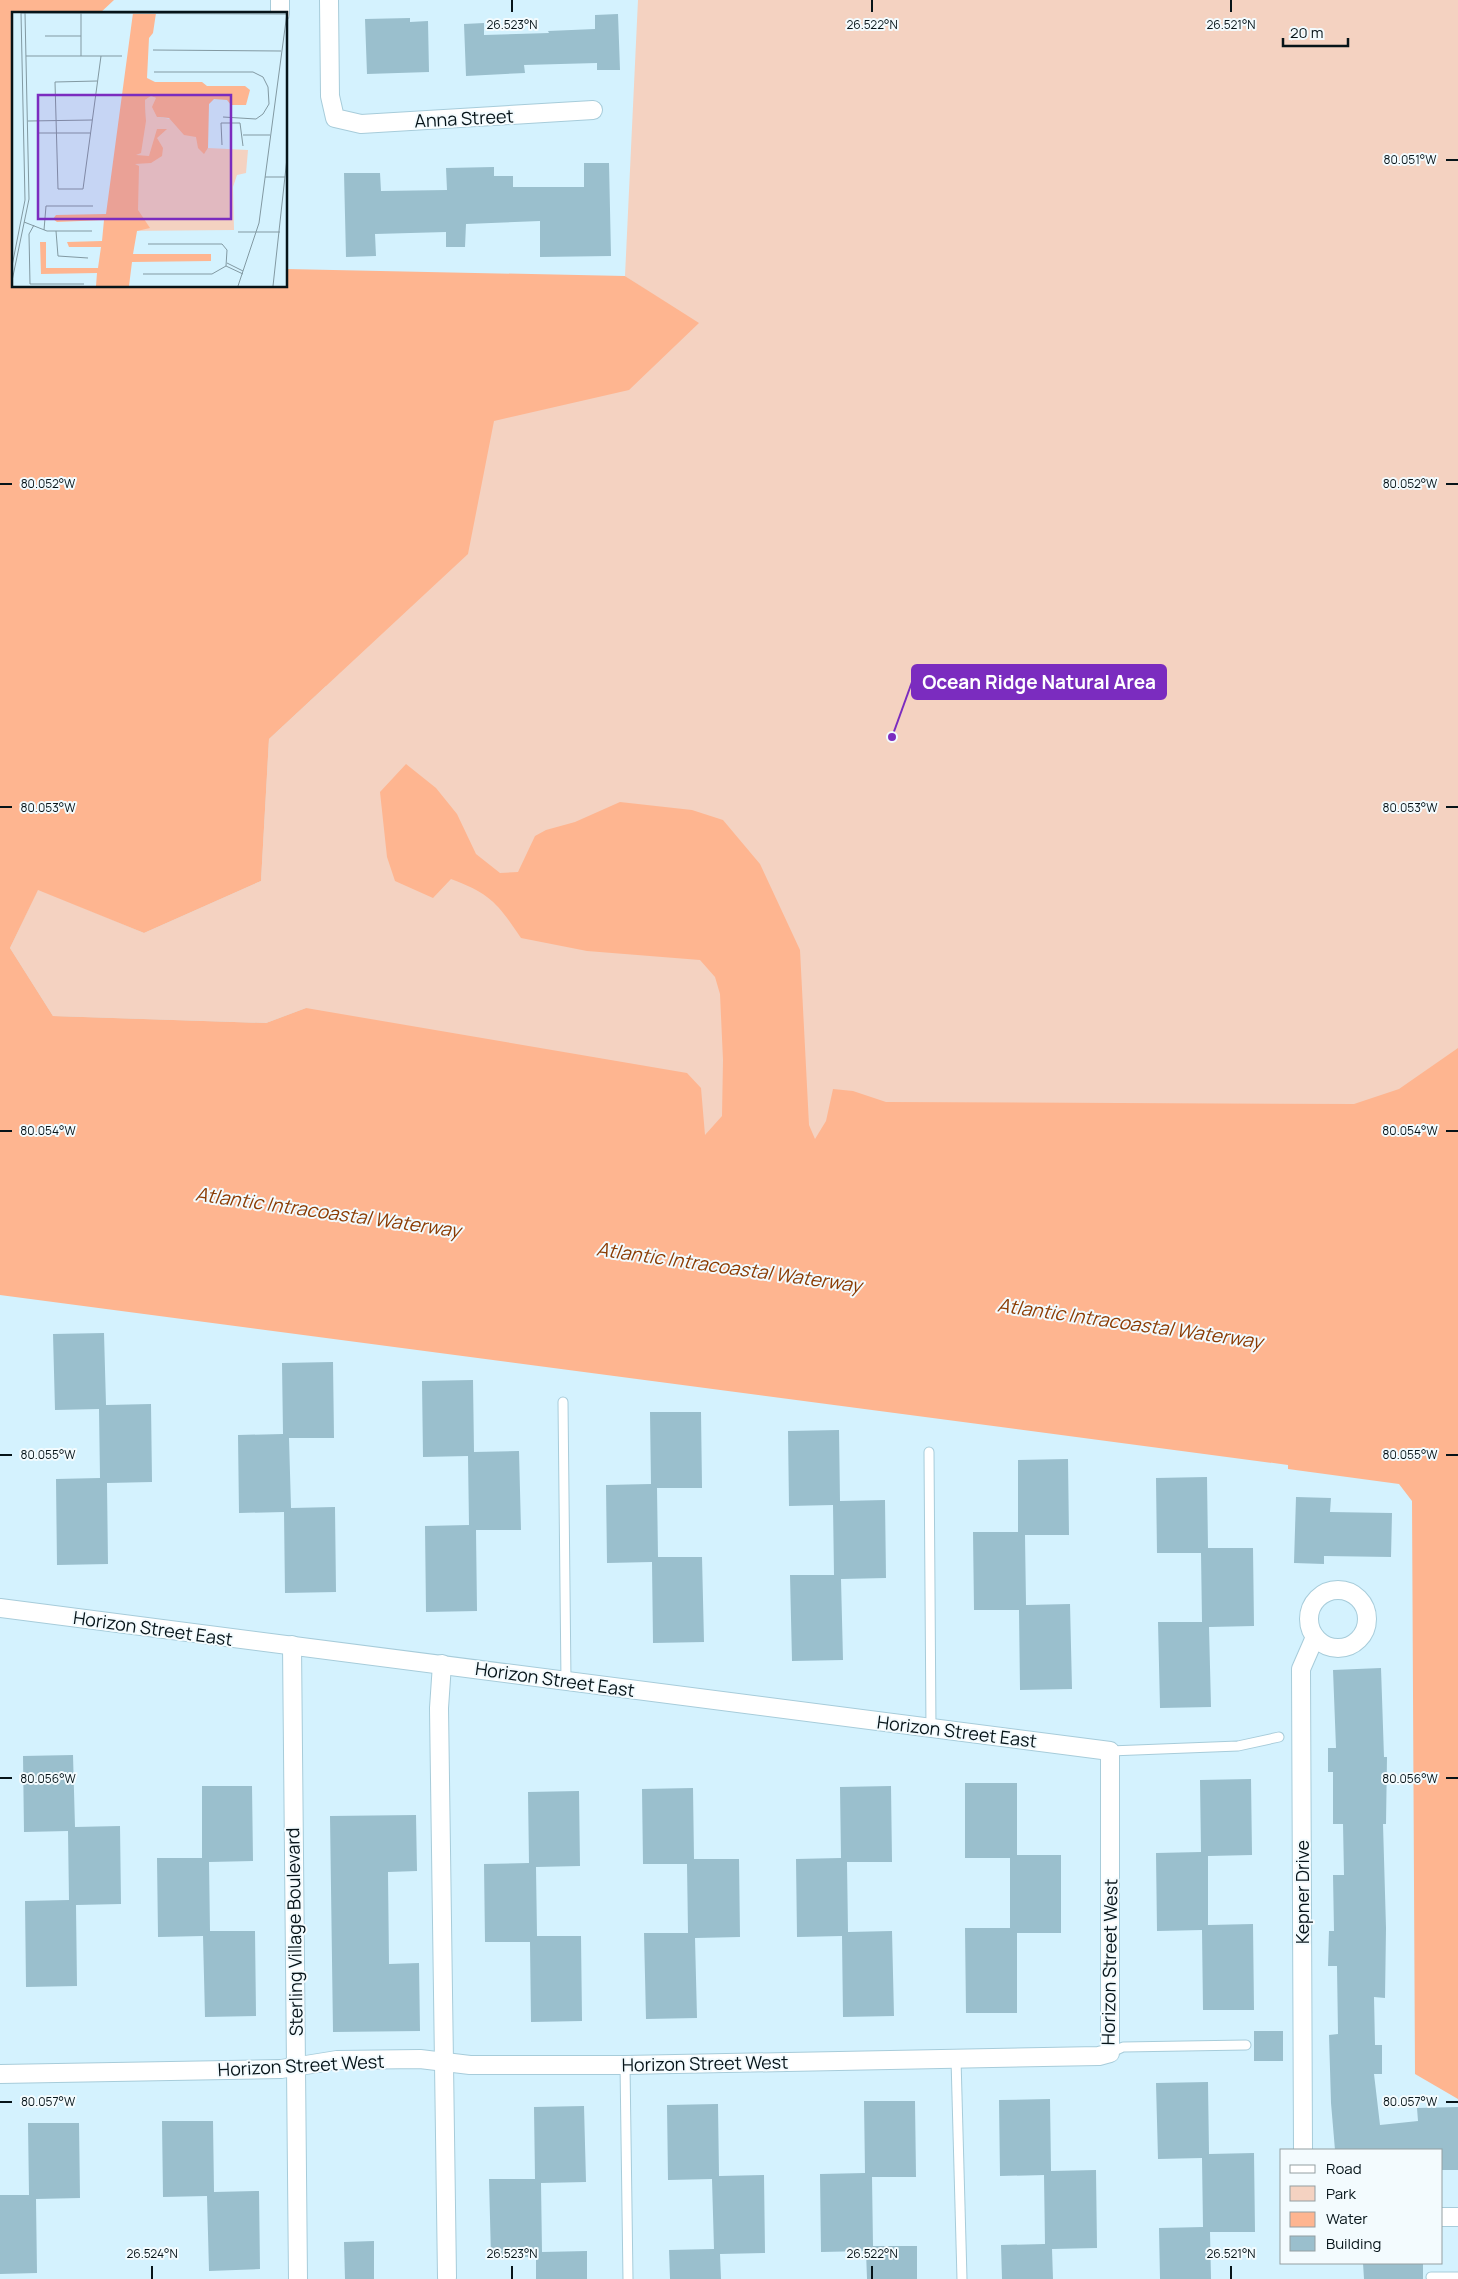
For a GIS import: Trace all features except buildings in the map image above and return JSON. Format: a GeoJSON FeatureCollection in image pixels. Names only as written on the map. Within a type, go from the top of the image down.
{"type":"FeatureCollection","features":[{"type":"Feature","properties":{"kind":"street","name":"Anna Street"},"geometry":{"type":"LineString","coordinates":[[329,0],[330,96],[335,118],[361,124],[593,110]]}},
{"type":"Feature","properties":{"kind":"street","name":"Horizon Street East"},"geometry":{"type":"LineString","coordinates":[[0,1608],[1110,1751]]}},
{"type":"Feature","properties":{"kind":"street","name":"Kepner Drive"},"geometry":{"type":"LineString","coordinates":[[1303,2149],[1301,1669],[1315,1637]]}},
{"type":"Feature","properties":{"kind":"street","name":"Sterling Village Boulevard"},"geometry":{"type":"LineString","coordinates":[[292,1646],[296,2067],[302,2276]]}},
{"type":"Feature","properties":{"kind":"street"},"geometry":{"type":"LineString","coordinates":[[442,1664],[440,1708],[447,2277]]}},
{"type":"Feature","properties":{"kind":"street","name":"Horizon Street West"},"geometry":{"type":"LineString","coordinates":[[0,2074],[281,2069],[337,2060],[420,2059],[470,2065],[625,2064],[1098,2056],[1110,2053],[1110,1751]]}},
{"type":"Feature","properties":{"kind":"street"},"geometry":{"type":"LineString","coordinates":[[1443,2217],[1458,2217]]}},
{"type":"Feature","properties":{"kind":"lane"},"geometry":{"type":"LineString","coordinates":[[562,1402],[566,1681]]}},
{"type":"Feature","properties":{"kind":"lane"},"geometry":{"type":"LineString","coordinates":[[930,1452],[931,1728]]}},
{"type":"Feature","properties":{"kind":"lane"},"geometry":{"type":"LineString","coordinates":[[1110,1751],[1238,1746],[1279,1737]]}},
{"type":"Feature","properties":{"kind":"lane"},"geometry":{"type":"LineString","coordinates":[[1110,2053],[1123,2047],[1246,2046]]}},
{"type":"Feature","properties":{"kind":"lane"},"geometry":{"type":"LineString","coordinates":[[956,2059],[962,2279]]}},
{"type":"Feature","properties":{"kind":"lane"},"geometry":{"type":"LineString","coordinates":[[625,2064],[628,2279]]}},
{"type":"Feature","properties":{"kind":"lane"},"geometry":{"type":"LineString","coordinates":[[1431,2278],[1458,2278]]}},
{"type":"Feature","properties":{"kind":"green space"},"geometry":{"type":"Polygon","coordinates":[[[638,0],[1458,0],[1458,1262],[329,1155],[306,1008],[266,1023],[53,1016],[10,948],[38,889],[144,933],[261,881],[269,739],[326,686],[324,318],[686,316],[625,276],[638,0]]]}},
{"type":"Feature","properties":{"kind":"water","name":"Atlantic Intracoastal Waterway"},"geometry":{"type":"Polygon","coordinates":[[[0,0],[114,0],[101,12],[12,12],[12,288],[288,288],[288,269],[625,276],[699,323],[629,390],[494,421],[468,554],[269,739],[261,881],[144,933],[38,890],[10,948],[53,1016],[266,1023],[306,1008],[687,1073],[701,1088],[705,1135],[722,1116],[723,1060],[720,994],[715,977],[700,960],[587,951],[521,938],[492,901],[465,884],[451,879],[433,898],[395,881],[387,857],[380,792],[406,764],[436,788],[457,814],[476,854],[500,873],[518,872],[535,836],[546,830],[575,822],[620,802],[692,810],[723,820],[760,864],[800,950],[809,1125],[815,1139],[826,1121],[833,1089],[853,1091],[886,1102],[1354,1104],[1399,1089],[1458,1048],[1458,2099],[1415,2074],[1412,1501],[1399,1484],[1288,1469],[1288,1465],[0,1295],[0,0]]]}},
{"type":"Feature","properties":{"kind":"place","name":"Ocean Ridge Natural Area"},"geometry":{"type":"Point","coordinates":[892,737]}}]}
